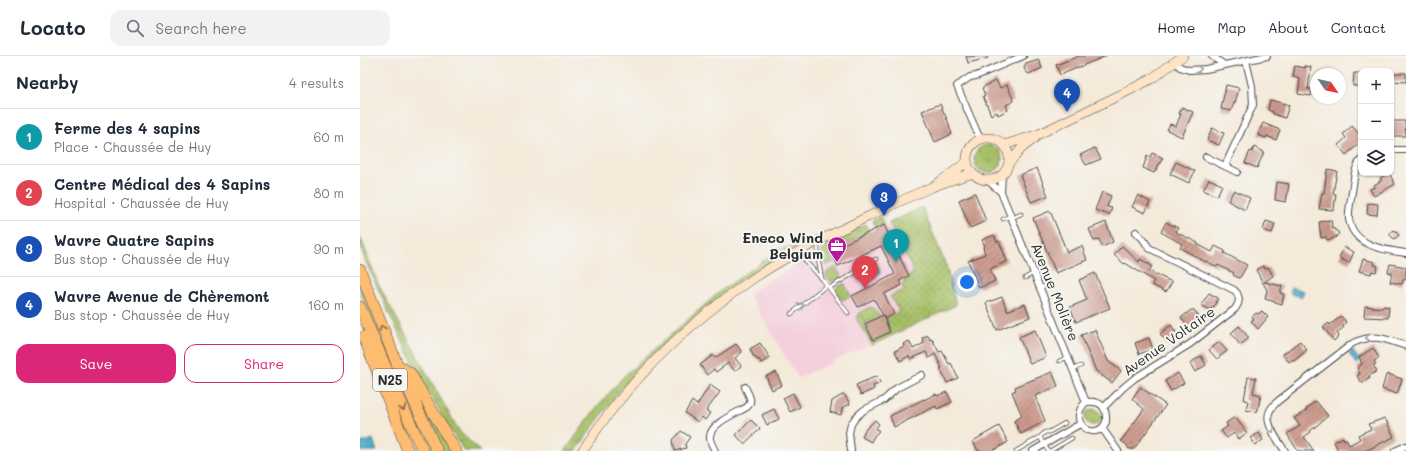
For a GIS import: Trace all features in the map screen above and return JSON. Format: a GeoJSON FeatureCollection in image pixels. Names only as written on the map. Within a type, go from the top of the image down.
{"type":"FeatureCollection","features":[{"type":"Feature","properties":{"kind":"highway","name":"N25"},"geometry":{"type":"LineString","coordinates":[[360,270],[397,364],[438,451]]}},
{"type":"Feature","properties":{"kind":"highway","name":"N25"},"geometry":{"type":"LineString","coordinates":[[360,308],[394,389],[423,451]]}},
{"type":"Feature","properties":{"kind":"highway"},"geometry":{"type":"LineString","coordinates":[[360,325],[408,451]]}},
{"type":"Feature","properties":{"kind":"highway"},"geometry":{"type":"LineString","coordinates":[[397,364],[410,373],[456,451]]}},
{"type":"Feature","properties":{"kind":"main road"},"geometry":{"type":"LineString","coordinates":[[1004,145],[1039,134],[1126,92],[1151,79],[1183,56]]}},
{"type":"Feature","properties":{"kind":"main road"},"geometry":{"type":"LineString","coordinates":[[1010,162],[1008,150],[995,138],[990,137],[980,139],[971,146],[968,151],[967,162],[972,173],[976,177],[992,180],[1002,175],[1010,162],[1022,148],[1039,134]]}},
{"type":"Feature","properties":{"kind":"main road"},"geometry":{"type":"LineString","coordinates":[[933,186],[967,162]]}},
{"type":"Feature","properties":{"kind":"main road"},"geometry":{"type":"LineString","coordinates":[[582,451],[634,382],[696,322],[744,285],[773,266],[818,241],[933,186],[972,173]]}},
{"type":"Feature","properties":{"kind":"street"},"geometry":{"type":"LineString","coordinates":[[980,139],[956,86],[970,77],[976,76],[1023,56]]}},
{"type":"Feature","properties":{"kind":"street"},"geometry":{"type":"LineString","coordinates":[[1212,56],[1224,65]]}},
{"type":"Feature","properties":{"kind":"street"},"geometry":{"type":"LineString","coordinates":[[1175,62],[1180,67],[1189,70],[1206,69],[1267,56]]}},
{"type":"Feature","properties":{"kind":"street"},"geometry":{"type":"LineString","coordinates":[[1225,166],[1253,105],[1252,86],[1246,61]]}},
{"type":"Feature","properties":{"kind":"street"},"geometry":{"type":"LineString","coordinates":[[1394,150],[1406,150]]}},
{"type":"Feature","properties":{"kind":"street"},"geometry":{"type":"LineString","coordinates":[[1206,157],[1236,172]]}},
{"type":"Feature","properties":{"kind":"street"},"geometry":{"type":"LineString","coordinates":[[1358,165],[1355,170],[1349,218],[1352,230],[1360,238],[1373,246],[1386,250],[1406,253]]}},
{"type":"Feature","properties":{"kind":"street","name":"Avenue Molière"},"geometry":{"type":"LineString","coordinates":[[1001,192],[1002,175]]}},
{"type":"Feature","properties":{"kind":"street","name":"Avenue Molière"},"geometry":{"type":"LineString","coordinates":[[987,180],[1001,192],[1086,402]]}},
{"type":"Feature","properties":{"kind":"street","name":"Avenue Voltaire"},"geometry":{"type":"LineString","coordinates":[[1104,407],[1128,384],[1190,344],[1235,309],[1239,302],[1237,293],[1234,290],[1149,248],[1136,232]]}},
{"type":"Feature","properties":{"kind":"street"},"geometry":{"type":"LineString","coordinates":[[1285,451],[1271,428],[1268,418],[1269,413],[1278,400],[1353,343],[1364,338],[1374,337],[1406,346]]}},
{"type":"Feature","properties":{"kind":"street"},"geometry":{"type":"LineString","coordinates":[[850,451],[849,433],[851,424],[856,417],[864,410],[884,400],[897,388],[922,375]]}},
{"type":"Feature","properties":{"kind":"street"},"geometry":{"type":"LineString","coordinates":[[716,451],[710,440],[712,430],[725,419],[748,408],[751,400],[745,387]]}},
{"type":"Feature","properties":{"kind":"street"},"geometry":{"type":"LineString","coordinates":[[1086,402],[1091,402],[1104,407],[1107,417],[1102,428],[1097,431],[1091,431],[1086,430],[1080,424],[1078,416],[1079,412],[1086,402]]}},
{"type":"Feature","properties":{"kind":"street"},"geometry":{"type":"LineString","coordinates":[[1033,451],[1080,424]]}},
{"type":"Feature","properties":{"kind":"street"},"geometry":{"type":"LineString","coordinates":[[1102,428],[1118,451]]}},
{"type":"Feature","properties":{"kind":"street"},"geometry":{"type":"LineString","coordinates":[[1395,451],[1406,446]]}},
{"type":"Feature","properties":{"kind":"lane"},"geometry":{"type":"LineString","coordinates":[[1003,219],[1021,214]]}},
{"type":"Feature","properties":{"kind":"lane"},"geometry":{"type":"LineString","coordinates":[[818,241],[818,259],[822,279]]}},
{"type":"Feature","properties":{"kind":"lane"},"geometry":{"type":"LineString","coordinates":[[800,251],[806,262],[828,286],[848,313]]}},
{"type":"Feature","properties":{"kind":"lane"},"geometry":{"type":"LineString","coordinates":[[791,314],[810,297],[876,259]]}},
{"type":"Feature","properties":{"kind":"lane"},"geometry":{"type":"LineString","coordinates":[[1025,278],[1034,273]]}},
{"type":"Feature","properties":{"kind":"lane"},"geometry":{"type":"LineString","coordinates":[[1040,288],[1049,284]]}},
{"type":"Feature","properties":{"kind":"lane"},"geometry":{"type":"LineString","coordinates":[[1059,361],[1068,357]]}},
{"type":"Feature","properties":{"kind":"lane"},"geometry":{"type":"LineString","coordinates":[[1073,369],[1081,366]]}},
{"type":"Feature","properties":{"kind":"lane"},"geometry":{"type":"LineString","coordinates":[[1016,451],[1040,437],[1045,432],[1049,432],[1065,423]]}},
{"type":"Feature","properties":{"kind":"lane"},"geometry":{"type":"LineString","coordinates":[[1040,437],[1049,451],[1072,438]]}},
{"type":"Feature","properties":{"kind":"shaded area"},"geometry":{"type":"Polygon","coordinates":[[[922,207],[946,265],[956,305],[798,378],[748,293],[796,264],[831,250],[922,207]]]}},
{"type":"Feature","properties":{"kind":"green space"},"geometry":{"type":"Polygon","coordinates":[[[988,145],[994,146],[998,149],[1001,153],[1001,165],[998,169],[994,172],[988,173],[982,172],[978,169],[975,165],[974,159],[975,153],[978,149],[982,146],[988,145]]]}},
{"type":"Feature","properties":{"kind":"green space"},"geometry":{"type":"Polygon","coordinates":[[[922,207],[946,265],[956,305],[872,345],[857,320],[858,314],[860,312],[873,340],[890,332],[885,319],[899,311],[890,296],[904,290],[902,285],[905,283],[903,279],[914,273],[899,240],[889,223],[922,207]]]}},
{"type":"Feature","properties":{"kind":"green space"},"geometry":{"type":"Polygon","coordinates":[[[880,217],[884,225],[876,229],[872,221],[880,217]]]}},
{"type":"Feature","properties":{"kind":"green space"},"geometry":{"type":"Polygon","coordinates":[[[866,224],[870,232],[829,251],[834,262],[826,265],[824,263],[821,255],[822,250],[826,245],[866,224]]]}},
{"type":"Feature","properties":{"kind":"green space"},"geometry":{"type":"Polygon","coordinates":[[[360,236],[379,286],[447,410],[460,432],[480,451],[464,451],[429,393],[370,272],[364,258],[360,236]]]}},
{"type":"Feature","properties":{"kind":"green space"},"geometry":{"type":"Polygon","coordinates":[[[800,245],[734,288],[667,343],[629,380],[576,451],[565,451],[596,408],[624,376],[718,293],[780,249],[800,245]]]}},
{"type":"Feature","properties":{"kind":"green space"},"geometry":{"type":"Polygon","coordinates":[[[836,267],[842,278],[835,281],[830,281],[826,277],[827,272],[836,267]]]}},
{"type":"Feature","properties":{"kind":"green space"},"geometry":{"type":"Polygon","coordinates":[[[844,283],[851,296],[842,300],[836,293],[835,289],[844,283]]]}},
{"type":"Feature","properties":{"kind":"green space"},"geometry":{"type":"Polygon","coordinates":[[[360,284],[393,367],[431,451],[428,451],[371,320],[360,292],[360,284]]]}},
{"type":"Feature","properties":{"kind":"green space"},"geometry":{"type":"Polygon","coordinates":[[[870,307],[873,308],[880,317],[866,324],[860,312],[870,307]]]}},
{"type":"Feature","properties":{"kind":"green space"},"geometry":{"type":"Polygon","coordinates":[[[391,394],[417,451],[414,451],[391,394]]]}},
{"type":"Feature","properties":{"kind":"green space"},"geometry":{"type":"Polygon","coordinates":[[[419,399],[451,451],[443,451],[419,399]]]}},
{"type":"Feature","properties":{"kind":"green space"},"geometry":{"type":"Polygon","coordinates":[[[1090,409],[1096,409],[1101,414],[1099,423],[1096,425],[1090,425],[1085,420],[1085,414],[1090,409]]]}},
{"type":"Feature","properties":{"kind":"water"},"geometry":{"type":"Polygon","coordinates":[[[877,265],[881,272],[866,280],[866,270],[877,265]]]}},
{"type":"Feature","properties":{"kind":"water"},"geometry":{"type":"Polygon","coordinates":[[[1291,287],[1304,291],[1302,297],[1291,294],[1291,287]]]}},
{"type":"Feature","properties":{"kind":"water"},"geometry":{"type":"Polygon","coordinates":[[[1353,351],[1360,361],[1356,364],[1349,354],[1353,351]]]}},
{"type":"Feature","properties":{"kind":"water"},"geometry":{"type":"Polygon","coordinates":[[[373,439],[377,451],[360,451],[360,443],[373,439]]]}},
{"type":"Feature","properties":{"kind":"building"},"geometry":{"type":"Polygon","coordinates":[[[966,56],[987,56],[988,58],[968,63],[966,56]]]}},
{"type":"Feature","properties":{"kind":"building"},"geometry":{"type":"Polygon","coordinates":[[[1079,56],[1106,56],[1060,75],[1056,65],[1079,56]]]}},
{"type":"Feature","properties":{"kind":"building"},"geometry":{"type":"Polygon","coordinates":[[[1039,60],[1042,68],[1029,74],[1026,72],[1024,68],[1026,64],[1039,60]]]}},
{"type":"Feature","properties":{"kind":"building"},"geometry":{"type":"Polygon","coordinates":[[[1295,66],[1305,68],[1305,66],[1311,67],[1308,89],[1310,89],[1310,96],[1298,94],[1300,79],[1293,77],[1295,66]]]}},
{"type":"Feature","properties":{"kind":"building"},"geometry":{"type":"Polygon","coordinates":[[[1354,73],[1358,73],[1358,86],[1353,86],[1354,73]]]}},
{"type":"Feature","properties":{"kind":"building"},"geometry":{"type":"Polygon","coordinates":[[[1394,73],[1406,73],[1406,82],[1394,81],[1394,73]]]}},
{"type":"Feature","properties":{"kind":"building"},"geometry":{"type":"Polygon","coordinates":[[[996,80],[1000,88],[1007,85],[1014,101],[1006,105],[1008,110],[998,115],[997,112],[991,115],[983,96],[985,95],[982,88],[996,80]]]}},
{"type":"Feature","properties":{"kind":"building"},"geometry":{"type":"Polygon","coordinates":[[[1226,85],[1239,88],[1231,111],[1221,109],[1226,85]]]}},
{"type":"Feature","properties":{"kind":"building"},"geometry":{"type":"Polygon","coordinates":[[[1270,100],[1289,105],[1285,118],[1273,114],[1273,112],[1268,110],[1270,100]]]}},
{"type":"Feature","properties":{"kind":"building"},"geometry":{"type":"Polygon","coordinates":[[[940,104],[952,134],[935,142],[922,111],[940,104]]]}},
{"type":"Feature","properties":{"kind":"building"},"geometry":{"type":"Polygon","coordinates":[[[1182,107],[1193,112],[1182,137],[1167,130],[1170,124],[1176,126],[1182,107]]]}},
{"type":"Feature","properties":{"kind":"building"},"geometry":{"type":"Polygon","coordinates":[[[1394,121],[1405,121],[1406,136],[1394,136],[1394,121]]]}},
{"type":"Feature","properties":{"kind":"building"},"geometry":{"type":"Polygon","coordinates":[[[1263,123],[1280,130],[1276,140],[1267,136],[1266,138],[1258,135],[1263,123]]]}},
{"type":"Feature","properties":{"kind":"building"},"geometry":{"type":"Polygon","coordinates":[[[1352,126],[1358,133],[1358,145],[1346,155],[1338,145],[1346,138],[1343,134],[1352,126]]]}},
{"type":"Feature","properties":{"kind":"building"},"geometry":{"type":"Polygon","coordinates":[[[1212,128],[1224,133],[1219,145],[1207,140],[1212,128]]]}},
{"type":"Feature","properties":{"kind":"building"},"geometry":{"type":"Polygon","coordinates":[[[1254,147],[1264,152],[1257,168],[1245,163],[1250,151],[1252,152],[1254,147]]]}},
{"type":"Feature","properties":{"kind":"building"},"geometry":{"type":"Polygon","coordinates":[[[1095,148],[1101,159],[1086,165],[1080,155],[1095,148]]]}},
{"type":"Feature","properties":{"kind":"building"},"geometry":{"type":"Polygon","coordinates":[[[1152,153],[1163,158],[1154,173],[1143,168],[1147,156],[1150,157],[1152,153]]]}},
{"type":"Feature","properties":{"kind":"building"},"geometry":{"type":"Polygon","coordinates":[[[1176,162],[1195,171],[1189,183],[1170,174],[1176,162]]]}},
{"type":"Feature","properties":{"kind":"building"},"geometry":{"type":"Polygon","coordinates":[[[1037,168],[1048,196],[1031,202],[1020,175],[1037,168]]]}},
{"type":"Feature","properties":{"kind":"building"},"geometry":{"type":"Polygon","coordinates":[[[1327,169],[1337,171],[1333,194],[1336,194],[1334,210],[1319,209],[1322,193],[1324,193],[1327,169]]]}},
{"type":"Feature","properties":{"kind":"building"},"geometry":{"type":"Polygon","coordinates":[[[1384,176],[1391,176],[1395,184],[1374,196],[1370,189],[1375,187],[1374,185],[1382,180],[1380,178],[1384,176]]]}},
{"type":"Feature","properties":{"kind":"building"},"geometry":{"type":"Polygon","coordinates":[[[1209,179],[1222,185],[1217,196],[1203,190],[1209,179]]]}},
{"type":"Feature","properties":{"kind":"building"},"geometry":{"type":"Polygon","coordinates":[[[1277,182],[1289,184],[1286,202],[1275,200],[1277,182]]]}},
{"type":"Feature","properties":{"kind":"building"},"geometry":{"type":"Polygon","coordinates":[[[1234,190],[1250,198],[1245,210],[1228,201],[1234,190]]]}},
{"type":"Feature","properties":{"kind":"building"},"geometry":{"type":"Polygon","coordinates":[[[1102,192],[1111,196],[1107,207],[1112,208],[1109,215],[1095,210],[1102,192]]]}},
{"type":"Feature","properties":{"kind":"building"},"geometry":{"type":"Polygon","coordinates":[[[975,193],[986,221],[970,228],[959,200],[975,193]]]}},
{"type":"Feature","properties":{"kind":"building"},"geometry":{"type":"Polygon","coordinates":[[[1138,195],[1150,202],[1145,213],[1132,207],[1138,195]]]}},
{"type":"Feature","properties":{"kind":"building"},"geometry":{"type":"Polygon","coordinates":[[[1368,203],[1378,204],[1377,215],[1367,214],[1368,203]]]}},
{"type":"Feature","properties":{"kind":"building"},"geometry":{"type":"Polygon","coordinates":[[[1050,211],[1067,252],[1082,246],[1087,260],[1056,273],[1033,218],[1050,211]]]}},
{"type":"Feature","properties":{"kind":"building"},"geometry":{"type":"Polygon","coordinates":[[[1331,220],[1332,227],[1339,233],[1332,239],[1327,240],[1326,237],[1321,238],[1319,222],[1331,220]]]}},
{"type":"Feature","properties":{"kind":"building"},"geometry":{"type":"Polygon","coordinates":[[[1266,221],[1275,224],[1272,233],[1263,230],[1266,221]]]}},
{"type":"Feature","properties":{"kind":"building"},"geometry":{"type":"Polygon","coordinates":[[[1106,222],[1113,242],[1102,247],[1099,239],[1094,241],[1089,229],[1106,222]]]}},
{"type":"Feature","properties":{"kind":"building"},"geometry":{"type":"Polygon","coordinates":[[[1166,222],[1178,228],[1176,232],[1212,252],[1215,246],[1225,251],[1224,253],[1247,265],[1241,276],[1239,278],[1233,275],[1234,273],[1218,265],[1217,267],[1206,262],[1180,248],[1182,244],[1161,232],[1166,222]]]}},
{"type":"Feature","properties":{"kind":"building"},"geometry":{"type":"Polygon","coordinates":[[[884,225],[909,276],[899,281],[902,285],[884,294],[894,314],[885,319],[874,299],[858,307],[852,296],[895,274],[881,246],[838,266],[831,250],[884,225]]]}},
{"type":"Feature","properties":{"kind":"building"},"geometry":{"type":"Polygon","coordinates":[[[1394,230],[1399,235],[1394,239],[1389,234],[1394,230]]]}},
{"type":"Feature","properties":{"kind":"building"},"geometry":{"type":"Polygon","coordinates":[[[994,235],[997,242],[999,241],[1007,261],[990,269],[995,281],[979,288],[968,261],[985,254],[983,247],[985,246],[982,240],[994,235]]]}},
{"type":"Feature","properties":{"kind":"building"},"geometry":{"type":"Polygon","coordinates":[[[1122,246],[1139,262],[1140,259],[1152,266],[1149,271],[1172,282],[1166,292],[1152,285],[1154,281],[1125,263],[1124,264],[1114,255],[1122,246]]]}},
{"type":"Feature","properties":{"kind":"building"},"geometry":{"type":"Polygon","coordinates":[[[1344,247],[1354,252],[1349,263],[1339,258],[1344,247]]]}},
{"type":"Feature","properties":{"kind":"building"},"geometry":{"type":"Polygon","coordinates":[[[1363,259],[1375,262],[1374,265],[1378,266],[1376,272],[1372,271],[1371,274],[1359,271],[1363,259]]]}},
{"type":"Feature","properties":{"kind":"building"},"geometry":{"type":"Polygon","coordinates":[[[1390,264],[1406,267],[1406,279],[1403,280],[1402,284],[1390,282],[1392,273],[1388,272],[1390,264]]]}},
{"type":"Feature","properties":{"kind":"building"},"geometry":{"type":"Polygon","coordinates":[[[1263,266],[1265,269],[1268,267],[1273,276],[1264,282],[1282,286],[1280,293],[1284,294],[1282,304],[1265,299],[1267,290],[1256,270],[1263,266]]]}},
{"type":"Feature","properties":{"kind":"building"},"geometry":{"type":"Polygon","coordinates":[[[1095,273],[1110,308],[1076,322],[1070,307],[1087,300],[1079,280],[1095,273]]]}},
{"type":"Feature","properties":{"kind":"building"},"geometry":{"type":"Polygon","coordinates":[[[1209,293],[1218,298],[1214,307],[1213,306],[1210,310],[1201,305],[1209,293]]]}},
{"type":"Feature","properties":{"kind":"building"},"geometry":{"type":"Polygon","coordinates":[[[1002,297],[1007,311],[1025,304],[1030,317],[997,330],[986,303],[1002,297]]]}},
{"type":"Feature","properties":{"kind":"building"},"geometry":{"type":"Polygon","coordinates":[[[1365,306],[1382,308],[1384,306],[1389,307],[1388,318],[1364,317],[1365,306]]]}},
{"type":"Feature","properties":{"kind":"building"},"geometry":{"type":"Polygon","coordinates":[[[1191,310],[1194,310],[1200,318],[1188,327],[1181,318],[1191,310]]]}},
{"type":"Feature","properties":{"kind":"building"},"geometry":{"type":"Polygon","coordinates":[[[1262,311],[1268,317],[1258,329],[1251,321],[1254,319],[1252,317],[1256,313],[1258,314],[1262,311]]]}},
{"type":"Feature","properties":{"kind":"building"},"geometry":{"type":"Polygon","coordinates":[[[883,315],[890,332],[873,340],[865,324],[883,315]]]}},
{"type":"Feature","properties":{"kind":"building"},"geometry":{"type":"Polygon","coordinates":[[[1341,316],[1346,322],[1343,325],[1344,327],[1337,333],[1339,336],[1334,341],[1323,327],[1329,323],[1330,325],[1341,316]]]}},
{"type":"Feature","properties":{"kind":"building"},"geometry":{"type":"Polygon","coordinates":[[[1171,325],[1177,334],[1167,342],[1160,334],[1171,325]]]}},
{"type":"Feature","properties":{"kind":"building"},"geometry":{"type":"Polygon","coordinates":[[[1239,326],[1249,338],[1240,345],[1231,333],[1239,326]]]}},
{"type":"Feature","properties":{"kind":"building"},"geometry":{"type":"Polygon","coordinates":[[[1035,330],[1046,357],[1030,364],[1019,337],[1035,330]]]}},
{"type":"Feature","properties":{"kind":"building"},"geometry":{"type":"Polygon","coordinates":[[[1095,330],[1108,361],[1121,371],[1112,383],[1096,371],[1081,335],[1095,330]]]}},
{"type":"Feature","properties":{"kind":"building"},"geometry":{"type":"Polygon","coordinates":[[[928,335],[939,352],[942,351],[949,364],[951,363],[958,378],[947,383],[935,354],[929,358],[926,352],[911,359],[909,356],[900,361],[895,351],[909,341],[913,349],[924,343],[922,338],[928,335]]]}},
{"type":"Feature","properties":{"kind":"building"},"geometry":{"type":"Polygon","coordinates":[[[1149,338],[1153,349],[1139,354],[1135,343],[1149,338]]]}},
{"type":"Feature","properties":{"kind":"building"},"geometry":{"type":"Polygon","coordinates":[[[1300,341],[1307,350],[1294,361],[1293,359],[1289,362],[1283,354],[1300,341]]]}},
{"type":"Feature","properties":{"kind":"building"},"geometry":{"type":"Polygon","coordinates":[[[1219,342],[1227,351],[1217,359],[1209,350],[1219,342]]]}},
{"type":"Feature","properties":{"kind":"building"},"geometry":{"type":"Polygon","coordinates":[[[760,343],[770,358],[761,363],[759,359],[757,360],[755,356],[754,357],[750,349],[760,343]]]}},
{"type":"Feature","properties":{"kind":"building"},"geometry":{"type":"Polygon","coordinates":[[[736,344],[742,352],[735,358],[741,366],[735,371],[728,363],[716,372],[714,369],[707,375],[700,365],[713,355],[715,358],[736,344]]]}},
{"type":"Feature","properties":{"kind":"building"},"geometry":{"type":"Polygon","coordinates":[[[1373,348],[1379,358],[1374,361],[1376,364],[1373,365],[1377,371],[1362,383],[1357,376],[1360,374],[1357,368],[1362,364],[1359,357],[1373,348]]]}},
{"type":"Feature","properties":{"kind":"building"},"geometry":{"type":"Polygon","coordinates":[[[1201,356],[1206,365],[1195,372],[1190,363],[1201,356]]]}},
{"type":"Feature","properties":{"kind":"building"},"geometry":{"type":"Polygon","coordinates":[[[776,372],[782,385],[772,390],[766,376],[776,372]]]}},
{"type":"Feature","properties":{"kind":"building"},"geometry":{"type":"Polygon","coordinates":[[[1052,372],[1058,386],[1035,396],[1045,421],[1021,434],[1014,421],[1022,416],[1012,392],[1016,390],[1015,387],[1052,372]]]}},
{"type":"Feature","properties":{"kind":"building"},"geometry":{"type":"Polygon","coordinates":[[[1178,373],[1184,383],[1171,391],[1165,381],[1178,373]]]}},
{"type":"Feature","properties":{"kind":"building"},"geometry":{"type":"Polygon","coordinates":[[[1388,374],[1402,379],[1397,394],[1382,389],[1386,375],[1388,374]]]}},
{"type":"Feature","properties":{"kind":"building"},"geometry":{"type":"Polygon","coordinates":[[[877,376],[880,383],[873,386],[874,389],[861,395],[856,385],[877,376]]]}},
{"type":"Feature","properties":{"kind":"building"},"geometry":{"type":"Polygon","coordinates":[[[1248,377],[1256,378],[1253,393],[1261,395],[1257,412],[1246,410],[1248,401],[1244,400],[1248,377]]]}},
{"type":"Feature","properties":{"kind":"building"},"geometry":{"type":"Polygon","coordinates":[[[710,385],[720,392],[706,411],[710,413],[705,420],[702,417],[698,422],[685,413],[692,401],[697,405],[710,385]]]}},
{"type":"Feature","properties":{"kind":"building"},"geometry":{"type":"Polygon","coordinates":[[[1140,387],[1166,405],[1134,449],[1130,449],[1121,441],[1144,409],[1132,399],[1140,387]]]}},
{"type":"Feature","properties":{"kind":"building"},"geometry":{"type":"Polygon","coordinates":[[[947,392],[952,402],[937,409],[936,406],[894,427],[890,416],[924,399],[936,394],[937,396],[947,392]]]}},
{"type":"Feature","properties":{"kind":"building"},"geometry":{"type":"Polygon","coordinates":[[[793,393],[800,407],[790,412],[783,398],[793,393]]]}},
{"type":"Feature","properties":{"kind":"building"},"geometry":{"type":"Polygon","coordinates":[[[844,394],[850,404],[842,408],[841,415],[830,412],[832,401],[844,394]]]}},
{"type":"Feature","properties":{"kind":"building"},"geometry":{"type":"Polygon","coordinates":[[[1316,401],[1328,416],[1304,437],[1314,451],[1298,451],[1287,434],[1300,426],[1294,418],[1307,410],[1306,409],[1316,401]]]}},
{"type":"Feature","properties":{"kind":"building"},"geometry":{"type":"Polygon","coordinates":[[[774,409],[779,419],[767,425],[762,415],[774,409]]]}},
{"type":"Feature","properties":{"kind":"building"},"geometry":{"type":"Polygon","coordinates":[[[1235,417],[1247,433],[1238,439],[1234,433],[1227,438],[1221,431],[1228,426],[1226,423],[1235,417]]]}},
{"type":"Feature","properties":{"kind":"building"},"geometry":{"type":"Polygon","coordinates":[[[1385,418],[1394,437],[1365,451],[1336,451],[1338,450],[1334,442],[1343,437],[1349,445],[1360,439],[1358,435],[1371,429],[1368,424],[1385,418]]]}},
{"type":"Feature","properties":{"kind":"building"},"geometry":{"type":"Polygon","coordinates":[[[751,420],[760,429],[744,444],[736,435],[751,420]]]}},
{"type":"Feature","properties":{"kind":"building"},"geometry":{"type":"Polygon","coordinates":[[[875,420],[879,424],[876,428],[879,431],[871,442],[862,437],[865,430],[875,420]]]}},
{"type":"Feature","properties":{"kind":"building"},"geometry":{"type":"Polygon","coordinates":[[[999,426],[1008,442],[992,451],[978,451],[973,441],[999,426]]]}},
{"type":"Feature","properties":{"kind":"building"},"geometry":{"type":"Polygon","coordinates":[[[681,431],[690,437],[685,444],[686,448],[675,451],[673,440],[681,431]]]}},
{"type":"Feature","properties":{"kind":"building"},"geometry":{"type":"Polygon","coordinates":[[[1259,433],[1263,440],[1255,445],[1251,438],[1259,433]]]}},
{"type":"Feature","properties":{"kind":"place","name":"Wavre Avenue de Chèremont"},"geometry":{"type":"Point","coordinates":[1067,112]}},
{"type":"Feature","properties":{"kind":"place","name":"Wavre Quatre Sapins"},"geometry":{"type":"Point","coordinates":[884,216]}},
{"type":"Feature","properties":{"kind":"place","name":"Ferme des 4 sapins"},"geometry":{"type":"Point","coordinates":[896,262]}},
{"type":"Feature","properties":{"kind":"place","name":"Eneco Wind Belgium"},"geometry":{"type":"Point","coordinates":[837,263]}},
{"type":"Feature","properties":{"kind":"place","name":"Centre Médical des 4 Sapins"},"geometry":{"type":"Point","coordinates":[865,289]}}]}
